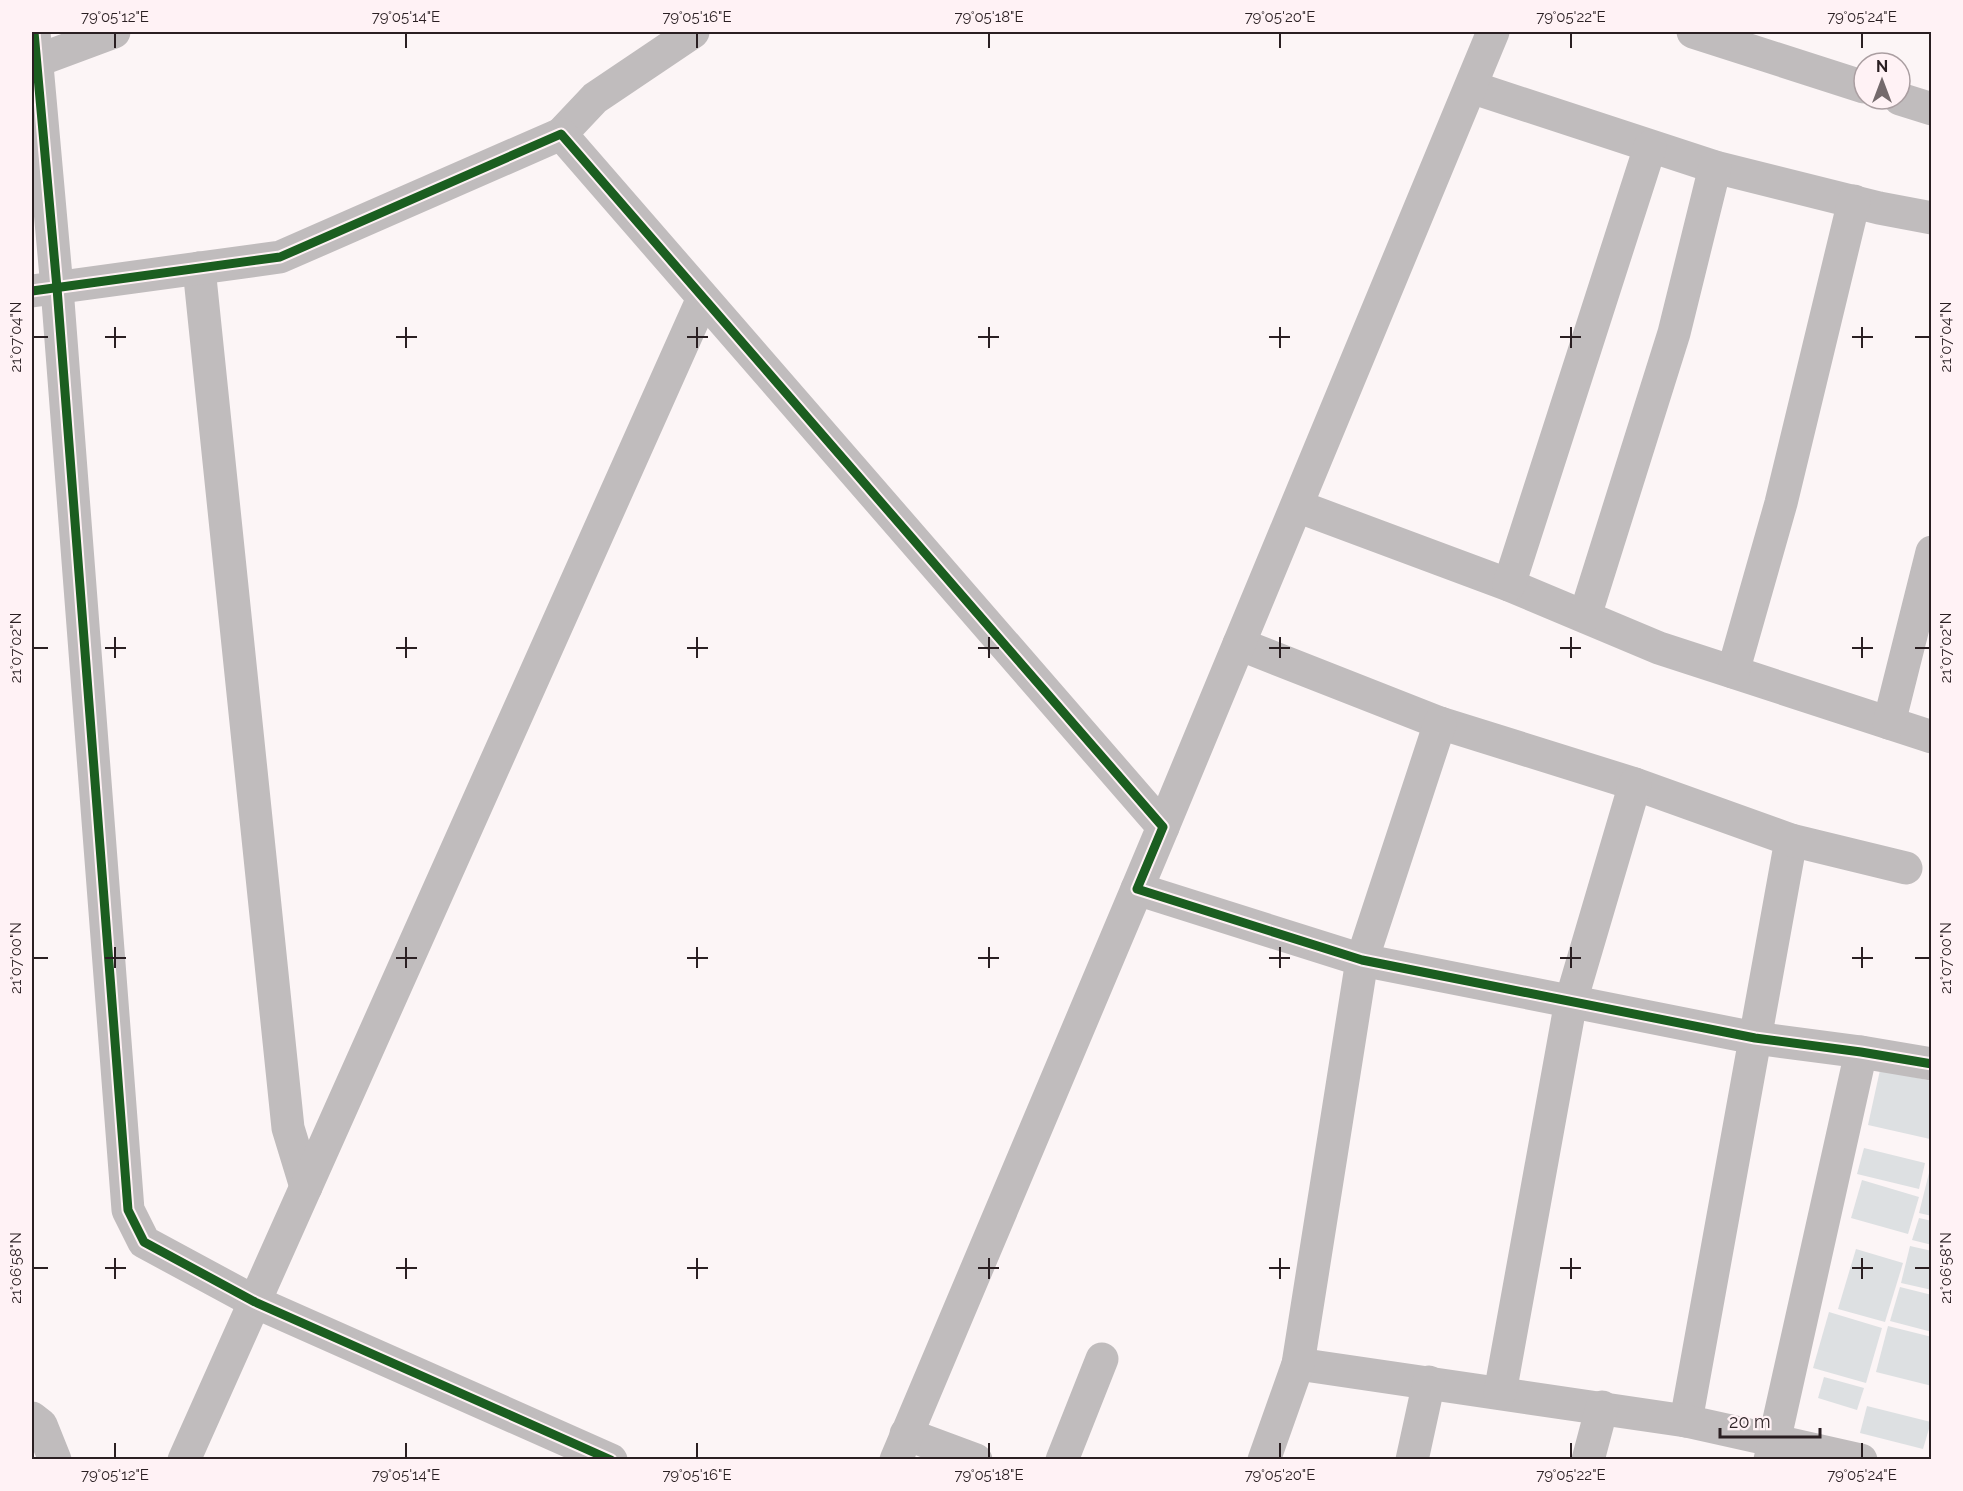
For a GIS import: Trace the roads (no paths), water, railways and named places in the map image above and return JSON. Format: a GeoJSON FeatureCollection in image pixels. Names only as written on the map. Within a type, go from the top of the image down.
{"type":"FeatureCollection","features":[{"type":"Feature","properties":{"kind":"street"},"geometry":{"type":"LineString","coordinates":[[114,32],[35,46],[44,289],[128,1210],[144,1242],[255,1302],[611,1460]]}},
{"type":"Feature","properties":{"kind":"street"},"geometry":{"type":"LineString","coordinates":[[44,289],[280,257],[561,134],[595,98],[693,32]]}},
{"type":"Feature","properties":{"kind":"street"},"geometry":{"type":"LineString","coordinates":[[976,1460],[901,1447],[1163,827],[1493,32]]}},
{"type":"Feature","properties":{"kind":"street"},"geometry":{"type":"LineString","coordinates":[[1693,32],[1852,83]]}},
{"type":"Feature","properties":{"kind":"street"},"geometry":{"type":"LineString","coordinates":[[1471,87],[1715,167],[1932,219]]}},
{"type":"Feature","properties":{"kind":"street"},"geometry":{"type":"LineString","coordinates":[[1912,103],[1932,109]]}},
{"type":"Feature","properties":{"kind":"street"},"geometry":{"type":"LineString","coordinates":[[561,134],[1163,827]]}},
{"type":"Feature","properties":{"kind":"street"},"geometry":{"type":"LineString","coordinates":[[1509,585],[1650,147]]}},
{"type":"Feature","properties":{"kind":"street"},"geometry":{"type":"LineString","coordinates":[[1585,616],[1674,333],[1715,167]]}},
{"type":"Feature","properties":{"kind":"street"},"geometry":{"type":"LineString","coordinates":[[1733,672],[1781,503],[1854,201]]}},
{"type":"Feature","properties":{"kind":"street"},"geometry":{"type":"LineString","coordinates":[[199,268],[288,1128],[306,1187]]}},
{"type":"Feature","properties":{"kind":"street"},"geometry":{"type":"LineString","coordinates":[[184,1460],[703,298]]}},
{"type":"Feature","properties":{"kind":"street"},"geometry":{"type":"LineString","coordinates":[[1297,506],[1509,585],[1659,648],[1932,736]]}},
{"type":"Feature","properties":{"kind":"street"},"geometry":{"type":"LineString","coordinates":[[1889,723],[1932,552]]}},
{"type":"Feature","properties":{"kind":"street"},"geometry":{"type":"LineString","coordinates":[[1239,644],[1440,723],[1635,784],[1791,840],[1906,868]]}},
{"type":"Feature","properties":{"kind":"street"},"geometry":{"type":"LineString","coordinates":[[1264,1460],[1298,1364],[1362,960],[1440,723]]}},
{"type":"Feature","properties":{"kind":"street"},"geometry":{"type":"LineString","coordinates":[[1500,1394],[1571,1001],[1635,784]]}},
{"type":"Feature","properties":{"kind":"street"},"geometry":{"type":"LineString","coordinates":[[1686,1421],[1791,840]]}},
{"type":"Feature","properties":{"kind":"street"},"geometry":{"type":"LineString","coordinates":[[1137,889],[1362,960],[1755,1038],[1932,1064]]}},
{"type":"Feature","properties":{"kind":"street"},"geometry":{"type":"LineString","coordinates":[[1772,1449],[1861,1052]]}},
{"type":"Feature","properties":{"kind":"street"},"geometry":{"type":"LineString","coordinates":[[1062,1460],[1102,1359]]}},
{"type":"Feature","properties":{"kind":"street"},"geometry":{"type":"LineString","coordinates":[[1298,1364],[1686,1421],[1772,1449],[1861,1460]]}},
{"type":"Feature","properties":{"kind":"street"},"geometry":{"type":"LineString","coordinates":[[1412,1460],[1429,1382]]}},
{"type":"Feature","properties":{"kind":"street"},"geometry":{"type":"LineString","coordinates":[[1588,1460],[1602,1407]]}},
{"type":"Feature","properties":{"kind":"street"},"geometry":{"type":"LineString","coordinates":[[32,1418],[41,1425],[55,1460]]}}]}
